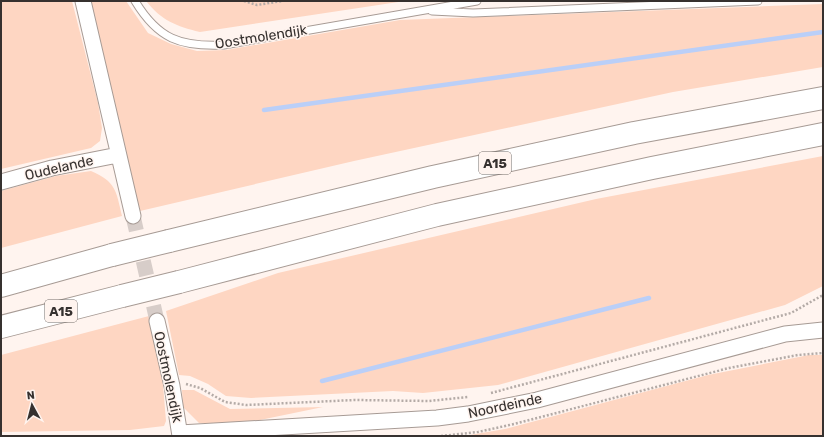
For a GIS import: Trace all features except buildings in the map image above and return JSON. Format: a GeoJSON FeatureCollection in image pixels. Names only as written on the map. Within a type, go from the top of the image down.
{"type":"FeatureCollection","features":[{"type":"Feature","properties":{"kind":"highway","name":"A15"},"geometry":{"type":"LineString","coordinates":[[1,286],[112,255],[433,177],[619,136],[823,98]]}},
{"type":"Feature","properties":{"kind":"highway","name":"A15"},"geometry":{"type":"LineString","coordinates":[[1,327],[437,216],[652,168],[823,134]]}},
{"type":"Feature","properties":{"kind":"street"},"geometry":{"type":"LineString","coordinates":[[83,1],[133,216]]}},
{"type":"Feature","properties":{"kind":"street","name":"Oudelande"},"geometry":{"type":"LineString","coordinates":[[1,182],[52,168],[118,154]]}},
{"type":"Feature","properties":{"kind":"street","name":"Oostmolendijk"},"geometry":{"type":"LineString","coordinates":[[157,321],[172,386],[180,434]]}},
{"type":"Feature","properties":{"kind":"street","name":"Noordeinde"},"geometry":{"type":"LineString","coordinates":[[180,434],[437,418],[468,414],[537,400],[785,334],[823,330]]}},
{"type":"Feature","properties":{"kind":"lane","name":"Oostmolendijk"},"geometry":{"type":"LineString","coordinates":[[134,1],[146,19],[160,32],[178,42],[202,46],[224,45],[419,11]]}},
{"type":"Feature","properties":{"kind":"lane"},"geometry":{"type":"LineString","coordinates":[[419,11],[477,1]]}},
{"type":"Feature","properties":{"kind":"lane"},"geometry":{"type":"LineString","coordinates":[[419,11],[473,13],[758,1]]}},
{"type":"Feature","properties":{"kind":"path"},"geometry":{"type":"LineString","coordinates":[[244,1],[257,5],[282,1]]}},
{"type":"Feature","properties":{"kind":"path"},"geometry":{"type":"LineString","coordinates":[[488,393],[791,313],[823,295]]}},
{"type":"Feature","properties":{"kind":"path"},"geometry":{"type":"LineString","coordinates":[[441,436],[478,432],[514,424],[729,368],[792,356],[823,353]]}},
{"type":"Feature","properties":{"kind":"path"},"geometry":{"type":"LineString","coordinates":[[172,386],[184,384],[192,385],[226,402],[246,405],[354,400],[429,401],[474,396]]}},
{"type":"Feature","properties":{"kind":"shaded area"},"geometry":{"type":"Polygon","coordinates":[[[1,1],[72,1],[98,103],[102,128],[100,141],[91,148],[1,169],[1,1]]]}},
{"type":"Feature","properties":{"kind":"shaded area"},"geometry":{"type":"Polygon","coordinates":[[[89,1],[126,1],[148,33],[171,44],[197,51],[226,50],[400,20],[823,4],[823,67],[673,92],[354,161],[140,211],[89,1]]]}},
{"type":"Feature","properties":{"kind":"shaded area"},"geometry":{"type":"Polygon","coordinates":[[[146,1],[405,1],[200,32],[170,22],[152,8],[146,1]]]}},
{"type":"Feature","properties":{"kind":"shaded area"},"geometry":{"type":"Polygon","coordinates":[[[823,156],[823,286],[785,305],[498,385],[423,393],[393,391],[251,398],[226,396],[208,384],[190,376],[179,375],[166,311],[278,273],[596,199],[823,156]]]}},
{"type":"Feature","properties":{"kind":"shaded area"},"geometry":{"type":"Polygon","coordinates":[[[91,171],[106,179],[114,188],[122,216],[1,248],[1,191],[56,176],[91,171]]]}},
{"type":"Feature","properties":{"kind":"shaded area"},"geometry":{"type":"Polygon","coordinates":[[[149,316],[163,385],[166,421],[164,426],[130,430],[1,432],[1,355],[149,316]]]}},
{"type":"Feature","properties":{"kind":"shaded area"},"geometry":{"type":"Polygon","coordinates":[[[809,355],[823,355],[823,436],[464,436],[505,429],[708,375],[809,355]]]}},
{"type":"Feature","properties":{"kind":"shaded area"},"geometry":{"type":"Polygon","coordinates":[[[182,390],[194,390],[230,409],[323,407],[241,424],[199,423],[183,407],[182,390]]]}},
{"type":"Feature","properties":{"kind":"waterway"},"geometry":{"type":"LineString","coordinates":[[264,110],[823,32]]}},
{"type":"Feature","properties":{"kind":"waterway"},"geometry":{"type":"LineString","coordinates":[[322,381],[649,298]]}},
{"type":"Feature","properties":{"kind":"tunnel"},"geometry":{"type":"LineString","coordinates":[[133,216],[157,321]]}}]}
